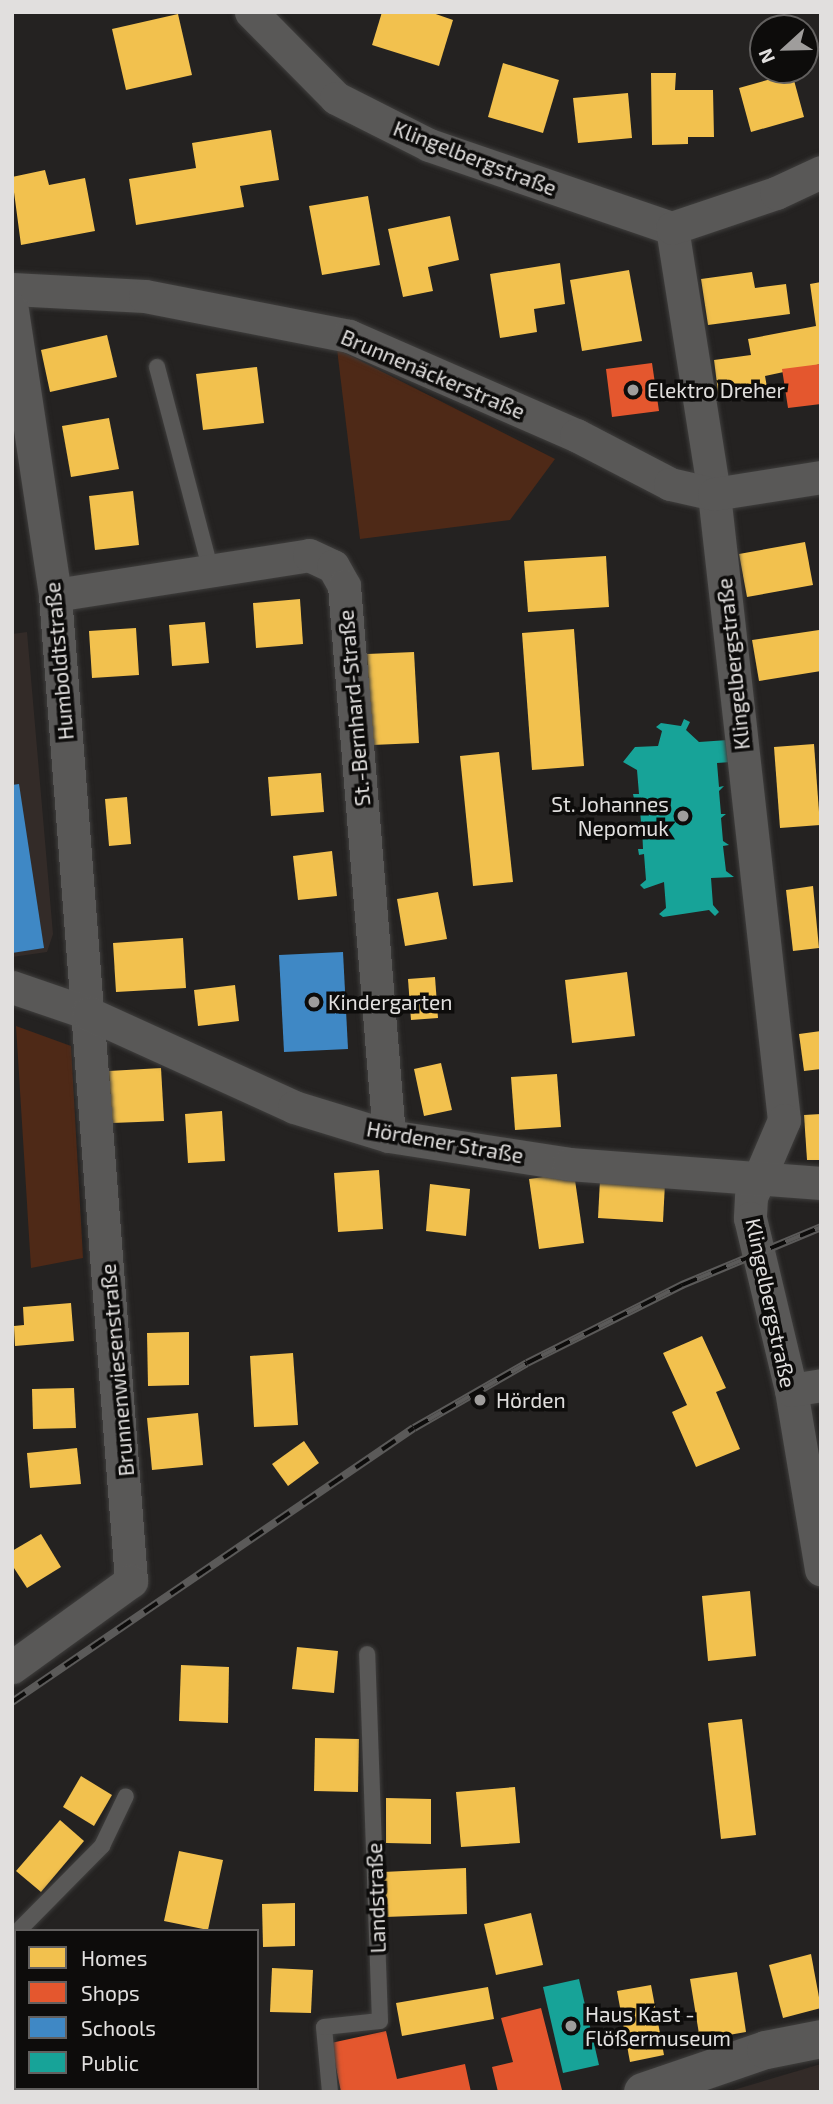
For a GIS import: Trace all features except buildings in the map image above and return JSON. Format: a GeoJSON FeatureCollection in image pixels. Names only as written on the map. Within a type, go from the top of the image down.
{"type":"FeatureCollection","features":[{"type":"Feature","properties":{"kind":"street","name":"Klingelbergstraße"},"geometry":{"type":"LineString","coordinates":[[251,12],[336,98],[429,145],[672,228],[714,494],[784,1120],[758,1180],[750,1218],[806,1388],[821,1570]]}},
{"type":"Feature","properties":{"kind":"street"},"geometry":{"type":"LineString","coordinates":[[672,228],[776,193],[821,172]]}},
{"type":"Feature","properties":{"kind":"street","name":"Brunnenäckerstraße"},"geometry":{"type":"LineString","coordinates":[[12,289],[145,296],[349,336],[576,435],[670,484],[714,494]]}},
{"type":"Feature","properties":{"kind":"street","name":"Humboldtstraße"},"geometry":{"type":"LineString","coordinates":[[12,310],[55,595],[88,1013]]}},
{"type":"Feature","properties":{"kind":"street"},"geometry":{"type":"LineString","coordinates":[[714,494],[821,477]]}},
{"type":"Feature","properties":{"kind":"street","name":"St.-Bernhard-Straße"},"geometry":{"type":"LineString","coordinates":[[55,595],[309,555],[333,566],[344,586],[389,1136]]}},
{"type":"Feature","properties":{"kind":"street","name":"Hördener Straße"},"geometry":{"type":"LineString","coordinates":[[12,987],[88,1013],[294,1107],[389,1136],[569,1164],[821,1183]]}},
{"type":"Feature","properties":{"kind":"street","name":"Brunnenwiesenstraße"},"geometry":{"type":"LineString","coordinates":[[12,1667],[131,1581],[88,1013]]}},
{"type":"Feature","properties":{"kind":"street"},"geometry":{"type":"LineString","coordinates":[[643,2092],[766,2050],[821,2039]]}},
{"type":"Feature","properties":{"kind":"lane"},"geometry":{"type":"LineString","coordinates":[[157,367],[211,570]]}},
{"type":"Feature","properties":{"kind":"lane","name":"Landstraße"},"geometry":{"type":"LineString","coordinates":[[330,2092],[324,2027],[380,2021],[367,1654]]}},
{"type":"Feature","properties":{"kind":"lane"},"geometry":{"type":"LineString","coordinates":[[20,1929],[102,1846],[126,1796]]}},
{"type":"Feature","properties":{"kind":"shaded area"},"geometry":{"type":"Polygon","coordinates":[[[337,349],[555,459],[510,520],[360,539],[337,349]]]}},
{"type":"Feature","properties":{"kind":"shaded area"},"geometry":{"type":"Polygon","coordinates":[[[27,632],[53,934],[47,952],[12,957],[12,634],[27,632]]]}},
{"type":"Feature","properties":{"kind":"shaded area"},"geometry":{"type":"Polygon","coordinates":[[[16,1026],[71,1046],[83,1258],[31,1268],[16,1026]]]}},
{"type":"Feature","properties":{"kind":"shaded area"},"geometry":{"type":"Polygon","coordinates":[[[821,2064],[821,2092],[727,2092],[821,2064]]]}},
{"type":"Feature","properties":{"kind":"railway"},"geometry":{"type":"LineString","coordinates":[[12,1702],[414,1428],[527,1363],[682,1285],[821,1227]]}},
{"type":"Feature","properties":{"kind":"place","name":"Elektro Dreher"},"geometry":{"type":"Point","coordinates":[633,390]}},
{"type":"Feature","properties":{"kind":"place","name":"St. Johannes Nepomuk"},"geometry":{"type":"Point","coordinates":[683,816]}},
{"type":"Feature","properties":{"kind":"place","name":"Kindergarten"},"geometry":{"type":"Point","coordinates":[314,1002]}},
{"type":"Feature","properties":{"kind":"place","name":"Hörden"},"geometry":{"type":"Point","coordinates":[480,1400]}},
{"type":"Feature","properties":{"kind":"place","name":"Haus Kast - Flößermuseum"},"geometry":{"type":"Point","coordinates":[571,2026]}}]}
